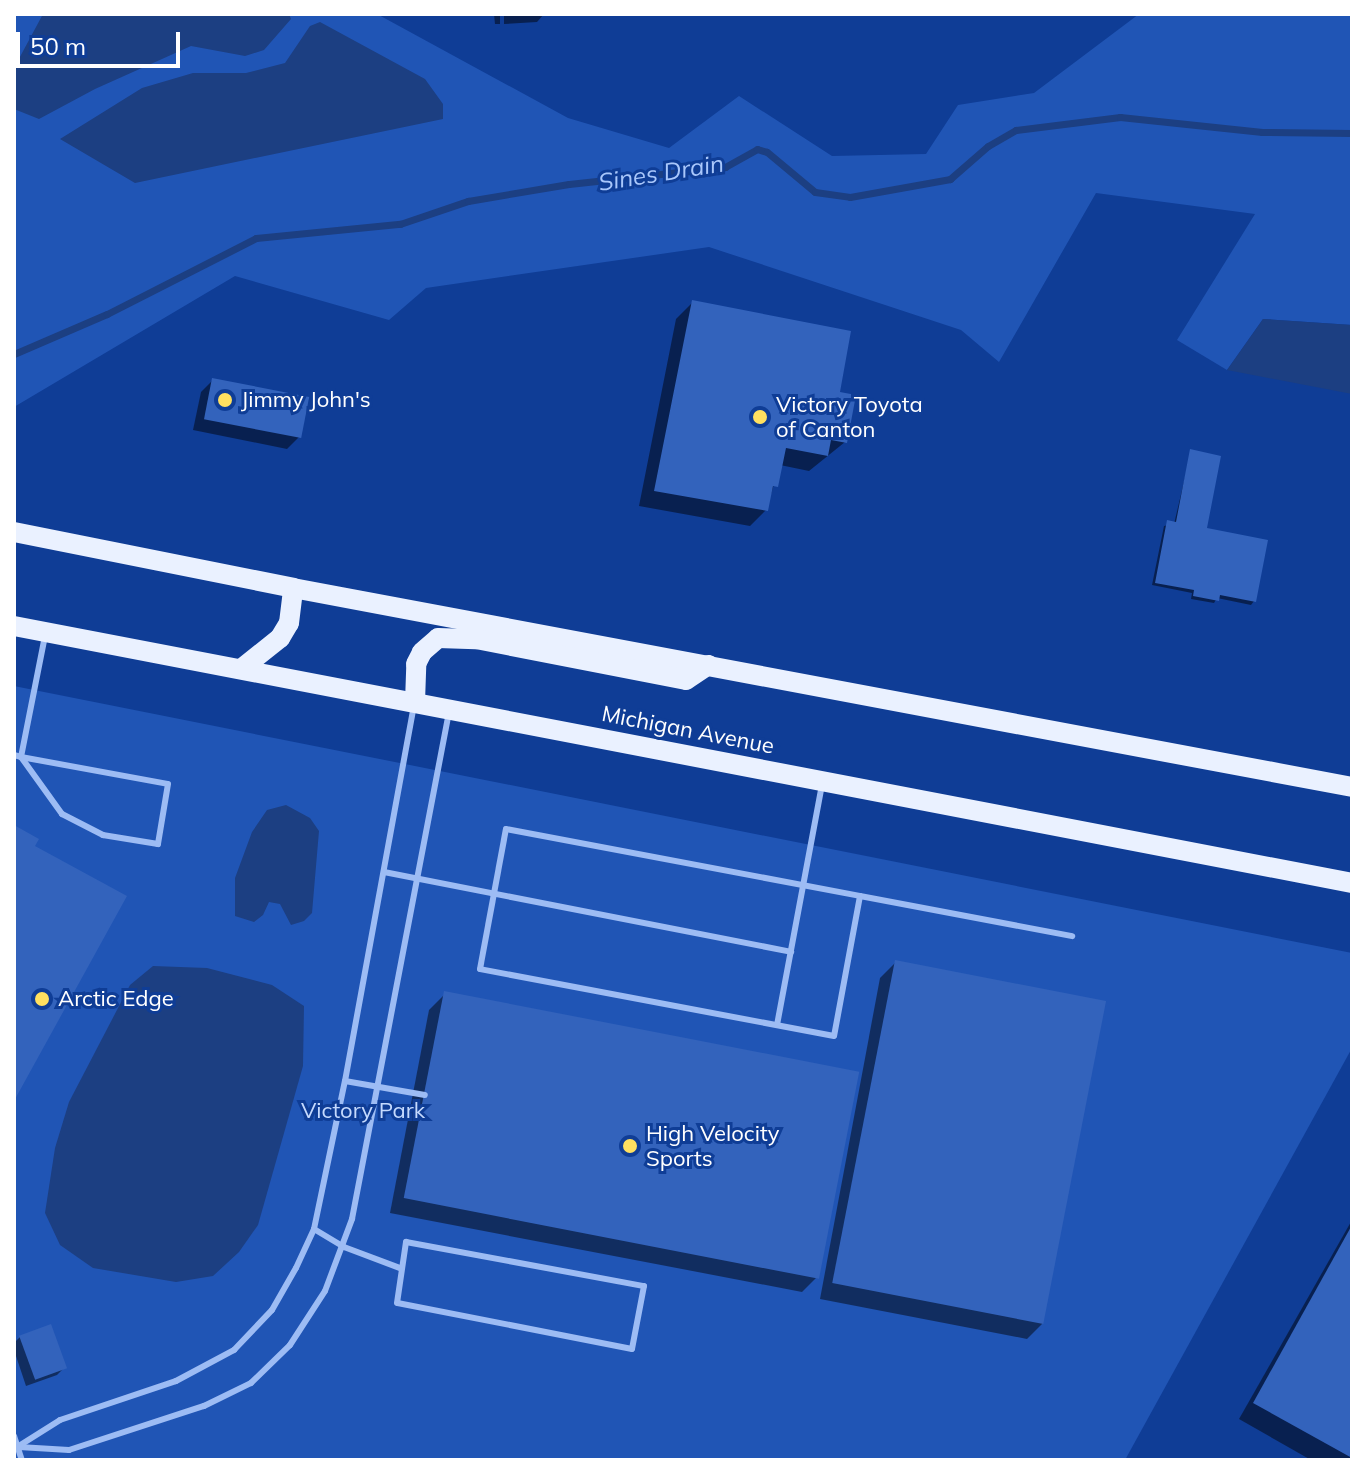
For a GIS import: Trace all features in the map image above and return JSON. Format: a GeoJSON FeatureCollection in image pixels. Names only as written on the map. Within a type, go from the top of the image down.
{"type":"FeatureCollection","features":[{"type":"Feature","properties":{"kind":"main road"},"geometry":{"type":"LineString","coordinates":[[14,532],[293,588],[1352,787]]}},
{"type":"Feature","properties":{"kind":"main road"},"geometry":{"type":"LineString","coordinates":[[241,669],[280,638],[289,623],[293,588]]}},
{"type":"Feature","properties":{"kind":"main road","name":"Michigan Avenue"},"geometry":{"type":"LineString","coordinates":[[14,626],[1352,883]]}},
{"type":"Feature","properties":{"kind":"main road"},"geometry":{"type":"LineString","coordinates":[[415,702],[416,664],[422,652],[438,638],[476,639],[686,680],[708,665]]}},
{"type":"Feature","properties":{"kind":"lane"},"geometry":{"type":"LineString","coordinates":[[17,756],[46,632]]}},
{"type":"Feature","properties":{"kind":"lane"},"geometry":{"type":"LineString","coordinates":[[16,1448],[60,1420],[176,1381],[234,1350],[272,1310],[314,1229],[345,1081],[415,702]]}},
{"type":"Feature","properties":{"kind":"lane"},"geometry":{"type":"LineString","coordinates":[[16,1448],[69,1450],[204,1406],[251,1383],[290,1345],[325,1291],[344,1247],[449,708]]}},
{"type":"Feature","properties":{"kind":"lane"},"geometry":{"type":"LineString","coordinates":[[17,756],[168,784],[158,844],[103,835],[62,814],[17,756]]}},
{"type":"Feature","properties":{"kind":"lane"},"geometry":{"type":"LineString","coordinates":[[777,1025],[823,781]]}},
{"type":"Feature","properties":{"kind":"lane"},"geometry":{"type":"LineString","coordinates":[[860,896],[834,1036],[480,969],[506,829],[1072,936]]}},
{"type":"Feature","properties":{"kind":"lane"},"geometry":{"type":"LineString","coordinates":[[384,872],[791,952]]}},
{"type":"Feature","properties":{"kind":"lane"},"geometry":{"type":"LineString","coordinates":[[345,1081],[425,1095]]}},
{"type":"Feature","properties":{"kind":"lane"},"geometry":{"type":"LineString","coordinates":[[314,1229],[344,1247],[400,1268]]}},
{"type":"Feature","properties":{"kind":"lane"},"geometry":{"type":"LineString","coordinates":[[406,1242],[644,1286],[632,1349],[397,1303],[400,1268],[406,1242]]}},
{"type":"Feature","properties":{"kind":"lane"},"geometry":{"type":"LineString","coordinates":[[14,1436],[22,1460]]}},
{"type":"Feature","properties":{"kind":"green space"},"geometry":{"type":"Polygon","coordinates":[[[14,14],[377,14],[568,118],[669,148],[739,96],[832,156],[926,154],[958,105],[1034,93],[1139,14],[1352,14],[1352,325],[1263,319],[1227,370],[1177,340],[1255,214],[1096,193],[999,362],[961,330],[709,247],[426,288],[389,320],[235,276],[14,407],[14,14]]]}},
{"type":"Feature","properties":{"kind":"green space","name":"Victory Park"},"geometry":{"type":"Polygon","coordinates":[[[14,686],[1352,953],[1352,1048],[1125,1460],[14,1460],[14,686]]]}},
{"type":"Feature","properties":{"kind":"shaded area"},"geometry":{"type":"Polygon","coordinates":[[[43,14],[289,14],[291,19],[264,50],[245,56],[191,46],[95,89],[39,119],[14,109],[14,68],[43,14]]]}},
{"type":"Feature","properties":{"kind":"shaded area"},"geometry":{"type":"Polygon","coordinates":[[[320,22],[425,79],[443,104],[443,119],[135,183],[60,139],[142,88],[193,73],[246,73],[285,63],[310,26],[320,22]]]}},
{"type":"Feature","properties":{"kind":"shaded area"},"geometry":{"type":"Polygon","coordinates":[[[1263,319],[1352,325],[1352,394],[1227,370],[1263,319]]]}},
{"type":"Feature","properties":{"kind":"shaded area"},"geometry":{"type":"Polygon","coordinates":[[[286,805],[310,818],[319,831],[312,913],[304,921],[291,925],[280,904],[269,902],[263,915],[254,922],[235,916],[235,878],[252,832],[267,810],[286,805]]]}},
{"type":"Feature","properties":{"kind":"shaded area"},"geometry":{"type":"Polygon","coordinates":[[[153,966],[207,968],[272,985],[304,1006],[303,1066],[258,1225],[239,1252],[213,1276],[176,1282],[93,1268],[60,1245],[45,1213],[55,1148],[69,1102],[130,985],[153,966]]]}},
{"type":"Feature","properties":{"kind":"building","name":"Victory Toyota of Canton"},"geometry":{"type":"Polygon","coordinates":[[[692,300],[851,331],[840,392],[856,395],[847,443],[831,440],[828,456],[786,448],[778,487],[773,486],[768,511],[654,491],[692,300]]]}},
{"type":"Feature","properties":{"kind":"building"},"geometry":{"type":"Polygon","coordinates":[[[212,378],[309,397],[301,438],[204,419],[212,378]]]}},
{"type":"Feature","properties":{"kind":"building"},"geometry":{"type":"Polygon","coordinates":[[[1190,449],[1221,456],[1207,528],[1268,540],[1256,602],[1220,595],[1219,601],[1193,596],[1194,590],[1155,583],[1167,520],[1176,522],[1190,449]]]}},
{"type":"Feature","properties":{"kind":"building","name":"Arctic Edge"},"geometry":{"type":"Polygon","coordinates":[[[14,825],[39,839],[35,846],[127,896],[14,1101],[14,825]]]}},
{"type":"Feature","properties":{"kind":"building"},"geometry":{"type":"Polygon","coordinates":[[[895,960],[1106,1001],[1043,1324],[832,1283],[895,960]]]}},
{"type":"Feature","properties":{"kind":"building","name":"High Velocity Sports"},"geometry":{"type":"Polygon","coordinates":[[[444,991],[859,1072],[819,1279],[404,1198],[444,991]]]}},
{"type":"Feature","properties":{"kind":"building"},"geometry":{"type":"Polygon","coordinates":[[[1352,1225],[1352,1458],[1253,1403],[1352,1225]]]}},
{"type":"Feature","properties":{"kind":"building"},"geometry":{"type":"Polygon","coordinates":[[[51,1324],[67,1368],[35,1380],[19,1336],[51,1324]]]}},
{"type":"Feature","properties":{"kind":"waterway","name":"Sines Drain"},"geometry":{"type":"LineString","coordinates":[[14,354],[107,314],[256,238],[400,224],[468,201],[569,184],[725,167],[757,149],[767,152],[815,192],[850,197],[950,179],[988,146],[1016,130],[1120,117],[1262,132],[1352,133]]}},
{"type":"Feature","properties":{"kind":"place","name":"Jimmy John's"},"geometry":{"type":"Point","coordinates":[225,400]}},
{"type":"Feature","properties":{"kind":"place","name":"Victory Toyota of Canton"},"geometry":{"type":"Point","coordinates":[760,417]}},
{"type":"Feature","properties":{"kind":"place","name":"Arctic Edge"},"geometry":{"type":"Point","coordinates":[42,999]}},
{"type":"Feature","properties":{"kind":"place","name":"High Velocity Sports"},"geometry":{"type":"Point","coordinates":[630,1146]}}]}
